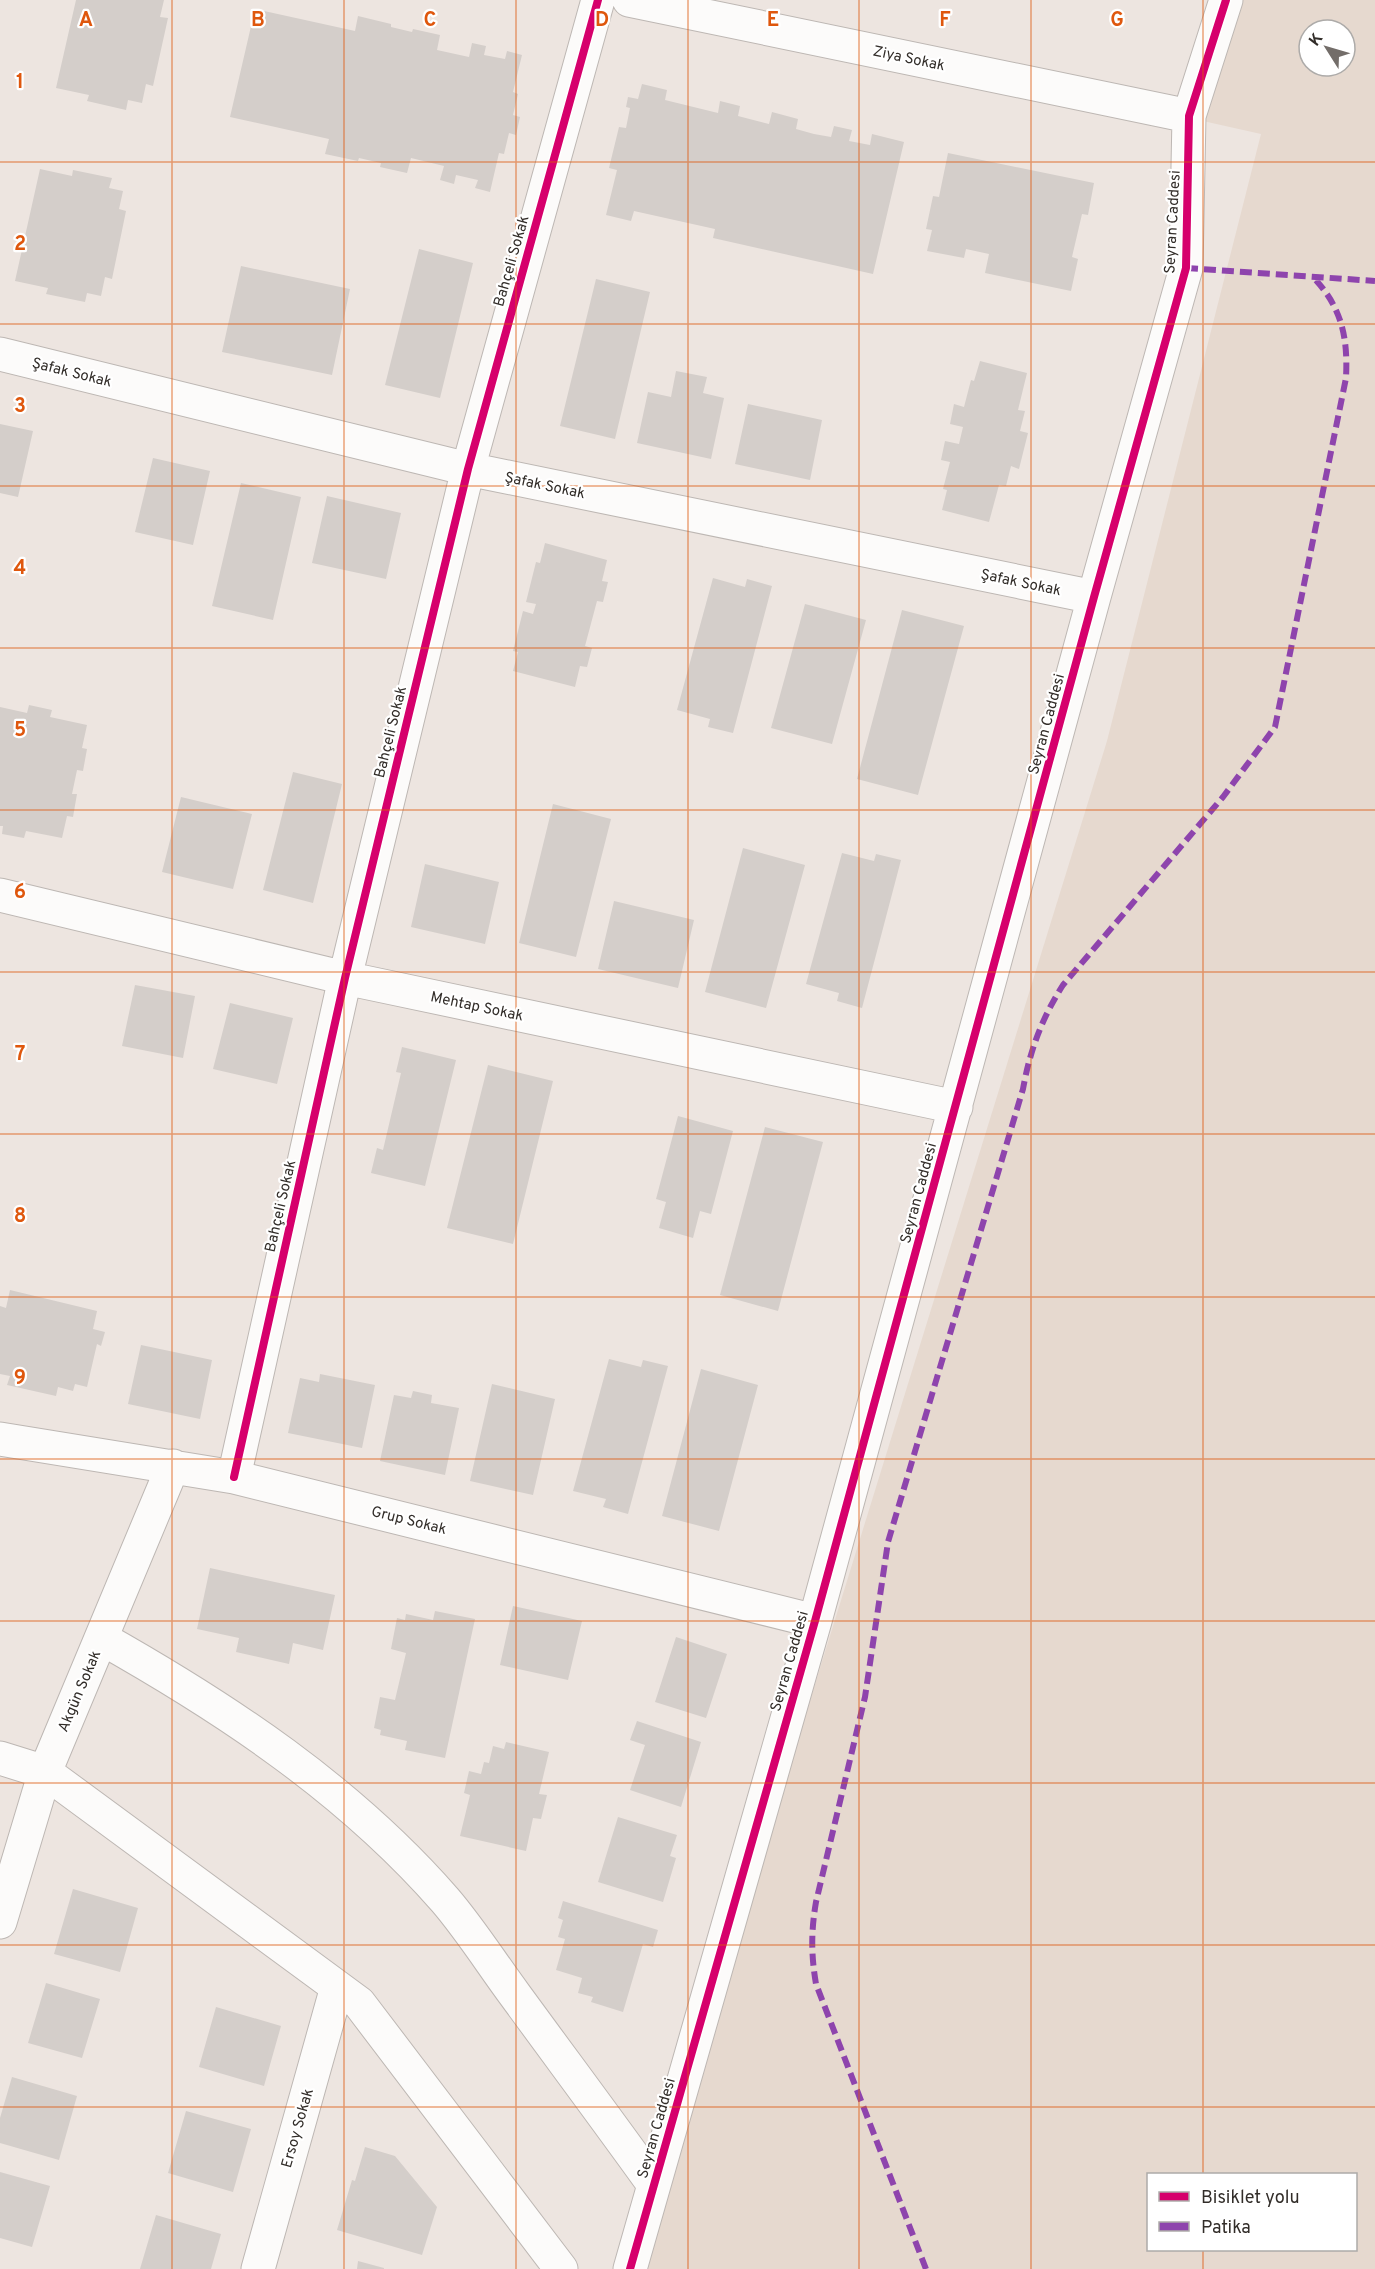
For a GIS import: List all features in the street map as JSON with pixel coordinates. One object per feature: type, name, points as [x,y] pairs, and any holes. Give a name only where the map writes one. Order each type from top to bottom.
[{"type":"street","name":"Bahçeli Sokak","points":[[234,1477],[345,978],[468,469],[598,0]]},
{"type":"street","name":"Ziya Sokak","points":[[629,0],[1189,116]]},
{"type":"street","name":"Seyran Caddesi","points":[[630,2269],[815,1621],[1186,268],[1189,116],[1226,0]]},
{"type":"street","name":"Şafak Sokak","points":[[0,354],[468,469],[1094,597]]},
{"type":"street","name":"Mehtap Sokak","points":[[0,895],[345,978],[956,1107]]},
{"type":"street","name":"Grup Sokak","points":[[0,1439],[234,1477],[815,1621]]},
{"type":"street","name":"Akgün Sokak","points":[[0,1922],[45,1772],[173,1466]]},
{"type":"street","points":[[101,1638],[174,1679],[244,1724],[341,1800],[399,1852],[446,1901],[654,2185]]},
{"type":"street","points":[[0,1758],[45,1772],[359,2003],[561,2269]]},
{"type":"street","name":"Ersoy Sokak","points":[[258,2269],[337,1987]]},
{"type":"shaded area","points":[[1238,0],[1375,0],[1375,2269],[634,2269],[1107,741],[1261,134],[1203,121]]},
{"type":"building","points":[[76,0],[164,0],[160,17],[168,18],[153,86],[146,84],[142,103],[128,100],[126,110],[87,101],[89,95],[56,88]]},
{"type":"building","points":[[255,9],[355,31],[358,16],[412,32],[413,29],[440,35],[437,50],[469,57],[472,43],[486,46],[484,55],[505,59],[507,51],[522,55],[513,92],[518,94],[513,115],[520,117],[516,135],[509,133],[504,154],[499,153],[490,192],[475,188],[478,180],[456,175],[454,184],[440,180],[444,166],[411,158],[407,173],[380,167],[381,163],[325,154],[329,139],[230,117]]},
{"type":"building","points":[[642,84],[667,90],[665,100],[718,113],[720,101],[740,106],[738,116],[769,124],[772,112],[798,119],[796,129],[814,134],[831,137],[834,126],[852,130],[849,141],[870,145],[872,134],[904,142],[873,274],[713,238],[715,229],[634,211],[631,221],[606,215],[617,170],[609,168],[619,127],[626,128],[630,108],[626,107],[628,97],[638,99]]},
{"type":"building","points":[[948,153],[1094,183],[1088,215],[1082,214],[1072,257],[1078,259],[1071,291],[985,273],[989,254],[966,249],[964,258],[927,251],[932,230],[926,229],[933,196],[939,197]]},
{"type":"building","points":[[40,169],[72,176],[73,170],[112,178],[109,188],[123,191],[119,209],[126,211],[112,279],[105,277],[101,296],[87,293],[85,302],[46,294],[48,288],[15,281]]},
{"type":"building","points":[[419,249],[473,263],[440,398],[385,385]]},
{"type":"building","points":[[241,266],[350,289],[332,375],[222,352]]},
{"type":"building","points":[[596,279],[650,292],[615,439],[560,426]]},
{"type":"building","points":[[980,361],[1027,373],[1018,410],[1025,411],[1020,431],[1028,433],[1019,469],[1011,466],[1006,486],[999,485],[989,522],[942,510],[947,490],[943,489],[950,462],[941,460],[945,441],[959,444],[963,427],[950,424],[954,404],[964,407],[971,380],[974,381]]},
{"type":"building","points":[[676,371],[707,377],[703,393],[724,398],[711,459],[637,443],[648,392],[671,397]]},
{"type":"building","points":[[748,404],[822,420],[810,480],[735,464]]},
{"type":"building","points":[[0,424],[33,431],[18,497],[0,493]]},
{"type":"building","points":[[153,458],[210,471],[193,545],[135,532]]},
{"type":"building","points":[[241,483],[301,497],[273,620],[212,606]]},
{"type":"building","points":[[327,496],[401,513],[386,579],[312,563]]},
{"type":"building","points":[[545,543],[607,560],[602,581],[608,582],[603,602],[597,601],[585,646],[592,648],[587,667],[580,666],[575,687],[513,671],[518,652],[513,651],[523,611],[533,614],[536,604],[526,602],[536,562],[540,563]]},
{"type":"building","points":[[713,578],[745,587],[747,579],[772,586],[733,733],[708,727],[710,719],[677,710]]},
{"type":"building","points":[[805,604],[866,620],[832,744],[771,728]]},
{"type":"building","points":[[902,610],[964,626],[918,795],[857,779]]},
{"type":"building","points":[[29,705],[52,710],[50,717],[87,725],[82,748],[87,749],[83,771],[77,770],[72,794],[77,794],[73,817],[67,816],[62,838],[26,831],[24,838],[2,834],[3,826],[0,826],[0,707],[27,713]]},
{"type":"building","points":[[293,772],[342,784],[313,903],[263,890]]},
{"type":"building","points":[[181,797],[252,814],[233,889],[162,872]]},
{"type":"building","points":[[553,804],[611,819],[576,957],[519,943]]},
{"type":"building","points":[[743,848],[805,865],[766,1008],[705,992]]},
{"type":"building","points":[[842,853],[874,861],[876,854],[901,860],[862,1008],[837,1001],[839,993],[806,984]]},
{"type":"building","points":[[425,864],[499,882],[485,944],[411,927]]},
{"type":"building","points":[[614,901],[694,920],[678,988],[598,969]]},
{"type":"building","points":[[135,985],[195,996],[183,1058],[122,1046]]},
{"type":"building","points":[[230,1003],[293,1018],[277,1084],[213,1069]]},
{"type":"building","points":[[402,1047],[456,1060],[425,1186],[371,1173],[377,1148],[383,1150],[401,1073],[396,1072]]},
{"type":"building","points":[[488,1065],[553,1081],[513,1244],[447,1228]]},
{"type":"building","points":[[678,1116],[733,1131],[711,1214],[700,1211],[693,1238],[659,1228],[666,1202],[656,1199]]},
{"type":"building","points":[[765,1127],[823,1142],[778,1311],[720,1295]]},
{"type":"building","points":[[10,1290],[97,1311],[93,1329],[105,1332],[101,1346],[97,1344],[87,1387],[75,1384],[73,1391],[58,1387],[56,1396],[7,1385],[10,1376],[0,1374],[0,1306],[6,1308]]},
{"type":"building","points":[[141,1345],[212,1360],[200,1419],[128,1404]]},
{"type":"building","points":[[609,1359],[641,1367],[643,1360],[668,1366],[628,1514],[603,1507],[606,1499],[573,1491]]},
{"type":"building","points":[[701,1369],[758,1385],[719,1531],[662,1516]]},
{"type":"building","points":[[320,1374],[375,1385],[362,1448],[288,1433],[300,1378],[319,1382]]},
{"type":"building","points":[[492,1384],[555,1399],[533,1495],[470,1481]]},
{"type":"building","points":[[413,1391],[432,1395],[431,1403],[459,1408],[445,1475],[380,1461],[394,1395],[411,1398]]},
{"type":"building","points":[[210,1568],[335,1595],[323,1650],[293,1643],[289,1664],[236,1652],[239,1638],[197,1629]]},
{"type":"building","points":[[513,1606],[582,1621],[568,1680],[500,1665]]},
{"type":"building","points":[[435,1611],[475,1619],[445,1758],[405,1750],[407,1741],[380,1735],[381,1730],[374,1728],[380,1697],[395,1700],[406,1653],[391,1649],[397,1618],[405,1620],[406,1614],[433,1620]]},
{"type":"building","points":[[676,1637],[727,1654],[706,1718],[655,1702]]},
{"type":"building","points":[[637,1721],[701,1742],[681,1807],[630,1790],[645,1745],[630,1740]]},
{"type":"building","points":[[506,1742],[549,1752],[539,1794],[547,1795],[541,1819],[533,1818],[526,1851],[460,1836],[470,1795],[464,1793],[469,1771],[481,1774],[484,1762],[489,1763],[493,1746],[504,1749]]},
{"type":"building","points":[[618,1817],[677,1835],[670,1856],[676,1858],[663,1902],[598,1882]]},
{"type":"building","points":[[73,1889],[138,1908],[120,1972],[54,1954]]},
{"type":"building","points":[[563,1901],[658,1930],[653,1947],[643,1944],[623,2012],[591,2002],[593,1997],[578,1993],[582,1978],[556,1970],[565,1939],[558,1937],[563,1920],[558,1918]]},
{"type":"building","points":[[46,1983],[100,1999],[82,2058],[28,2043]]},
{"type":"building","points":[[216,2007],[281,2026],[264,2086],[199,2067]]},
{"type":"building","points":[[12,2077],[77,2096],[59,2160],[0,2143],[0,2118]]},
{"type":"building","points":[[186,2111],[251,2129],[233,2192],[168,2173]]},
{"type":"building","points":[[365,2147],[395,2156],[437,2207],[422,2255],[337,2230]]},
{"type":"building","points":[[0,2172],[50,2186],[32,2247],[0,2238]]},
{"type":"building","points":[[156,2215],[221,2234],[211,2269],[140,2269]]},
{"type":"building","points":[[358,2261],[384,2268],[384,2269],[357,2269]]},
{"type":"marked path","points":[[1186,268],[1375,281]]},
{"type":"marked path","points":[[926,2269],[816,1984],[812,1943],[816,1902],[865,1697],[888,1542],[1038,1035],[1063,985],[1223,797],[1275,727],[1346,378],[1346,350],[1341,324],[1331,301],[1314,278]]},
{"type":"cycle path","points":[[234,1477],[345,978],[468,469],[598,0]]},
{"type":"cycle path","points":[[630,2269],[815,1621],[1186,268],[1189,116],[1226,0]]}]
